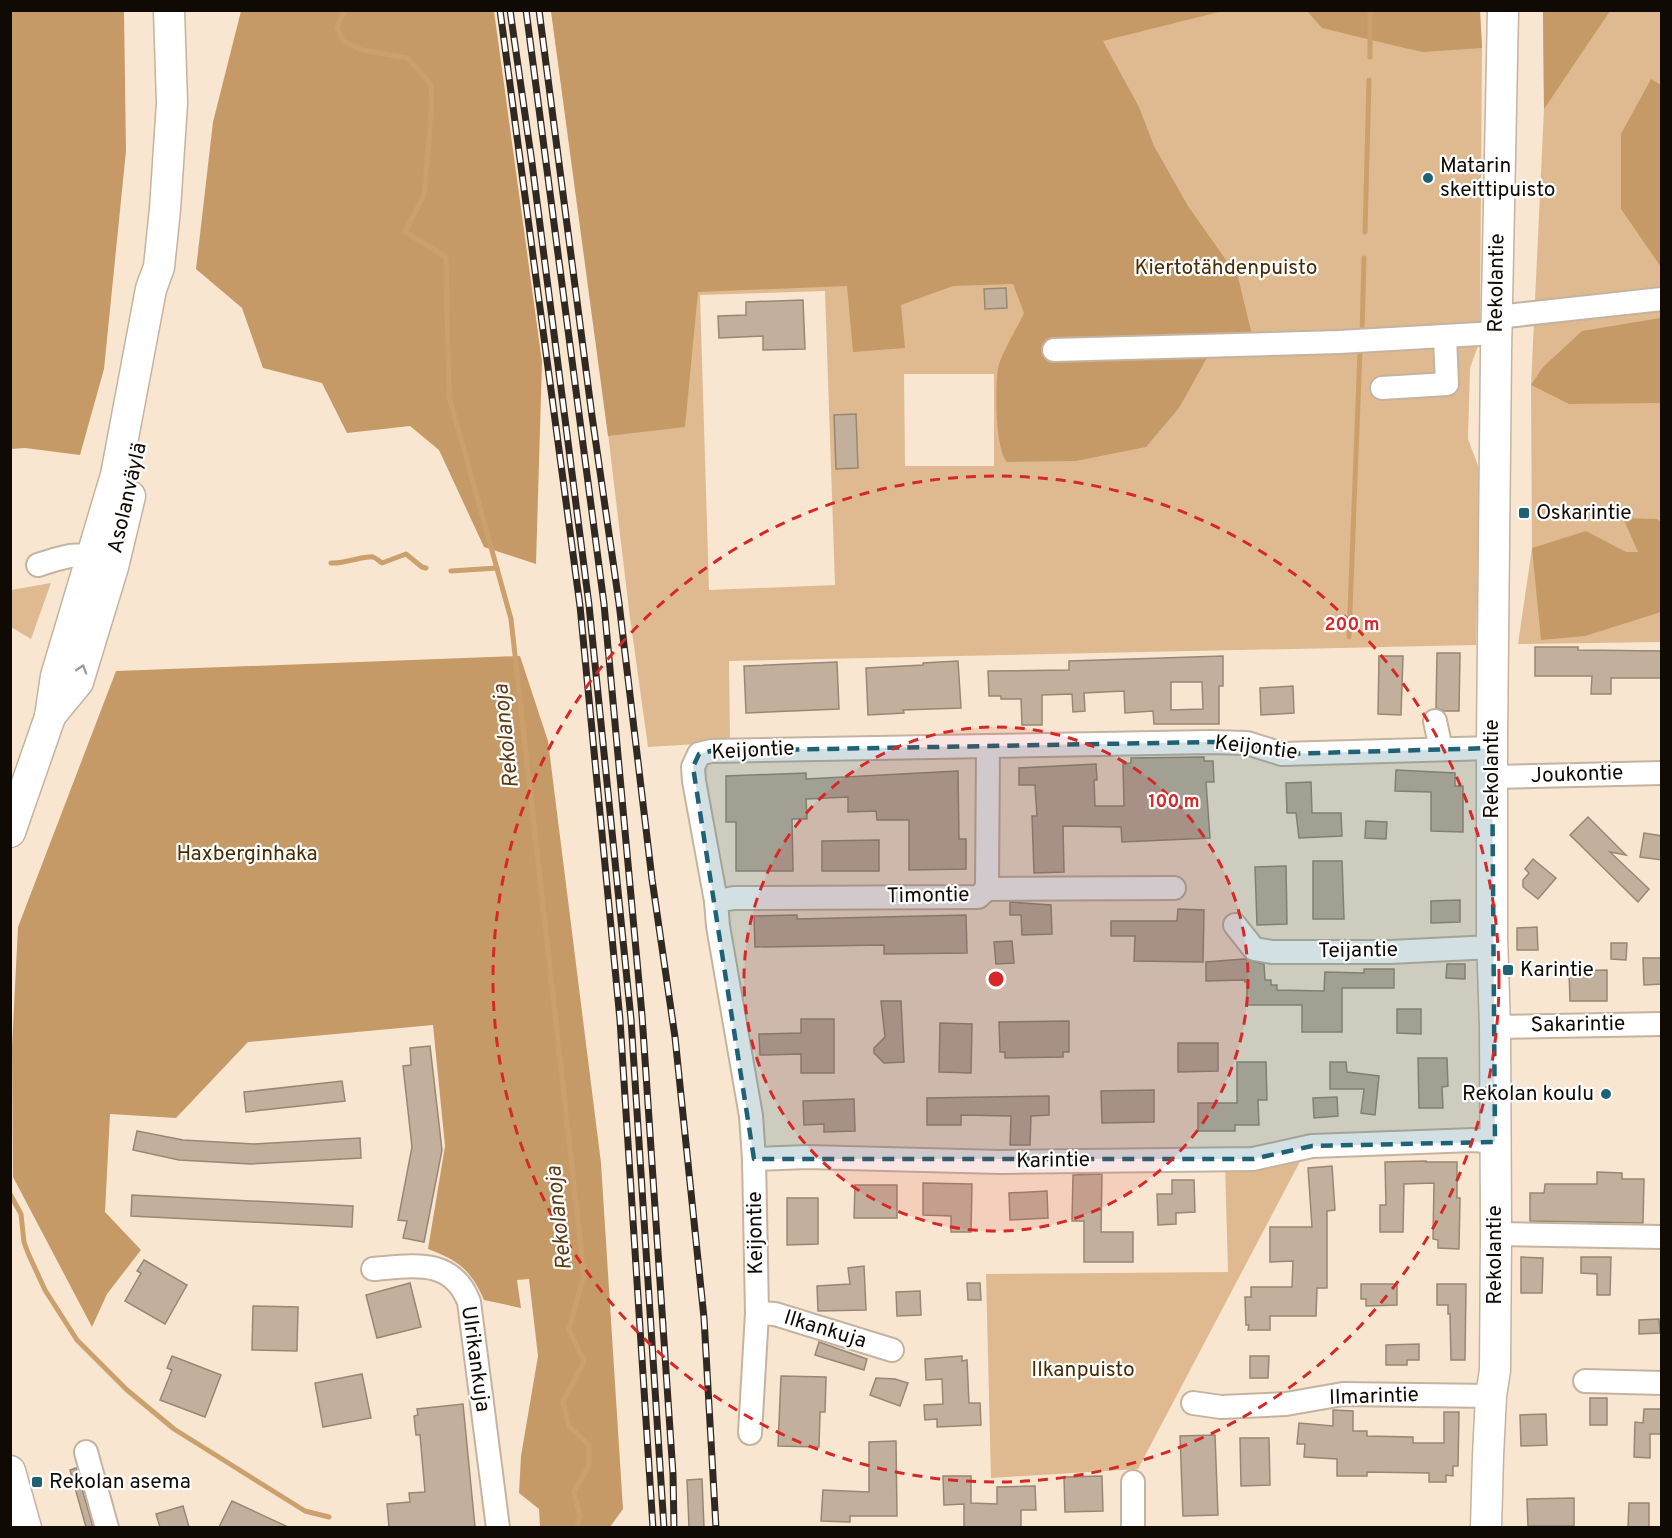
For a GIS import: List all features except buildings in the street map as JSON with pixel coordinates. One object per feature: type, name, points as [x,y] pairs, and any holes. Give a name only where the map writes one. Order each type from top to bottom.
[{"type":"main road","name":"Asolanväylä","points":[[10,832],[50,717],[56,676],[97,566],[151,289],[159,267],[172,103],[169,10]]},
{"type":"main road","name":"Rekolantie","points":[[1486,1527],[1491,1396],[1495,1370],[1492,748],[1503,10]]},
{"type":"main road","points":[[11,1464],[26,1527]]},
{"type":"street","points":[[1054,350],[1444,337],[1497,325],[1662,299]]},
{"type":"street","points":[[1382,388],[1447,384],[1444,337]]},
{"type":"street","points":[[1435,721],[1441,748]]},
{"type":"street","name":"Keijontie","points":[[750,1433],[757,1313],[751,1116],[694,781],[693,767],[699,753],[1234,742],[1248,743],[1282,754],[1492,748]]},
{"type":"street","points":[[987,889],[988,746]]},
{"type":"street","name":"Joukontie","points":[[1492,777],[1662,773]]},
{"type":"street","name":"Timontie","points":[[716,901],[734,898],[978,897],[987,889],[1174,888]]},
{"type":"street","name":"Teijantie","points":[[1235,925],[1254,949],[1272,952],[1390,952],[1492,947]]},
{"type":"street","name":"Sakarintie","points":[[1495,1027],[1662,1024]]},
{"type":"street","name":"Karintie","points":[[754,1159],[807,1157],[1001,1162],[1253,1159],[1312,1146],[1474,1140],[1495,1142]]},
{"type":"street","points":[[1496,1233],[1662,1238]]},
{"type":"street","name":"Ulrikankuja","points":[[373,1269],[416,1266],[431,1268],[445,1272],[456,1279],[465,1293],[469,1302],[498,1527]]},
{"type":"street","name":"Ilkankuja","points":[[757,1313],[775,1314],[892,1350]]},
{"type":"street","points":[[1585,1382],[1662,1383]]},
{"type":"street","name":"Ilmarintie","points":[[1193,1403],[1221,1414],[1343,1394],[1491,1396]]},
{"type":"street","points":[[86,1452],[107,1527]]},
{"type":"street","points":[[1133,1482],[1133,1527]]},
{"type":"highlighted area","points":[[1247,743],[1282,754],[1492,748],[1495,1142],[1312,1146],[1253,1159],[754,1159],[693,767],[699,754],[711,751]]},
{"type":"green space","points":[[11,10],[124,11],[126,151],[104,369],[80,455],[25,448],[11,449]]},
{"type":"green space","points":[[241,11],[494,11],[542,362],[536,564],[484,547],[439,450],[410,426],[347,433],[322,383],[263,368],[242,308],[196,269],[213,122]]},
{"type":"green space","name":"Kiertotähdenpuisto","points":[[551,11],[1480,11],[1482,48],[1480,318],[1479,343],[1470,368],[1468,439],[1480,471],[1476,645],[729,661],[730,742],[648,747],[600,366]],"holes":[[[825,291],[835,585],[709,590],[700,295]],[[904,374],[994,374],[994,466],[905,466]]]},
{"type":"green space","points":[[551,11],[1223,11],[1103,41],[1139,107],[1154,146],[1188,206],[1238,277],[1252,335],[1208,356],[1179,408],[1146,447],[1076,461],[1007,462],[1000,445],[998,432],[996,389],[999,363],[1024,313],[1013,284],[953,286],[901,305],[905,348],[853,352],[847,286],[698,292],[685,427],[608,436]]},
{"type":"green space","points":[[1307,11],[1480,11],[1482,48],[1423,52],[1322,28]]},
{"type":"green space","points":[[1543,11],[1661,11],[1661,642],[1518,644],[1532,548],[1531,385],[1544,109]]},
{"type":"green space","points":[[1543,11],[1610,11],[1544,109]]},
{"type":"green space","points":[[1651,79],[1661,85],[1661,267],[1621,209],[1621,134]]},
{"type":"green space","points":[[1660,318],[1661,403],[1569,404],[1531,385],[1543,367],[1582,331]]},
{"type":"green space","points":[[1623,518],[1657,519],[1661,522],[1661,612],[1585,636],[1541,640],[1532,548],[1586,531],[1626,552],[1638,552]]},
{"type":"green space","points":[[51,583],[31,639],[11,627],[11,590]]},
{"type":"green space","name":"Haxberginhaka","points":[[520,656],[548,741],[601,1163],[623,1509],[610,1527],[540,1527],[539,1509],[519,1493],[521,1456],[538,1356],[529,1279],[517,1280],[521,1308],[484,1300],[474,1281],[462,1267],[448,1257],[428,1249],[445,1146],[433,1025],[248,1042],[176,1118],[110,1114],[105,1212],[141,1250],[107,1294],[92,1327],[13,1177],[12,1047],[18,927],[116,671]]},
{"type":"green space","name":"Ilkanpuisto","points":[[1305,1152],[1138,1469],[991,1478],[986,1274],[1228,1272],[1225,1164]]},
{"type":"waterway","name":"Rekolanoja","points":[[345,10],[337,27],[343,41],[362,50],[407,58],[431,84],[432,105],[424,195],[405,232],[446,257],[449,396],[511,619],[584,1275],[569,1329],[584,1362],[563,1402],[569,1426],[589,1445],[589,1465],[574,1492],[580,1516],[577,1528]]},
{"type":"waterway","points":[[1370,10],[1370,57]]},
{"type":"waterway","points":[[1365,232],[1369,80]]},
{"type":"waterway","points":[[1362,334],[1364,258]]},
{"type":"waterway","points":[[1349,637],[1360,351]]},
{"type":"waterway","points":[[331,563],[370,557],[382,563],[406,554],[426,568]]},
{"type":"waterway","points":[[451,571],[497,568]]},
{"type":"waterway","points":[[10,1194],[21,1214],[24,1242],[28,1253],[45,1290],[77,1340],[127,1390],[174,1429],[305,1511],[329,1517]]},
{"type":"railway","points":[[500,10],[580,606],[620,1020],[653,1528]]},
{"type":"railway","points":[[510,10],[589,605],[631,1019],[664,1528]]},
{"type":"railway","points":[[526,10],[604,604],[642,1015],[673,1474],[674,1528]]},
{"type":"railway","points":[[539,10],[619,603],[652,879],[675,1037],[704,1318],[716,1528]]},
{"type":"place","name":"Matarin skeittipuisto","points":[[1428,178]]},
{"type":"place","name":"Oskarintie","points":[[1524,513]]},
{"type":"place","name":"Karintie","points":[[1508,970]]},
{"type":"place","name":"Rekolan koulu","points":[[1606,1094]]},
{"type":"place","name":"Rekolan asema","points":[[37,1482]]}]
